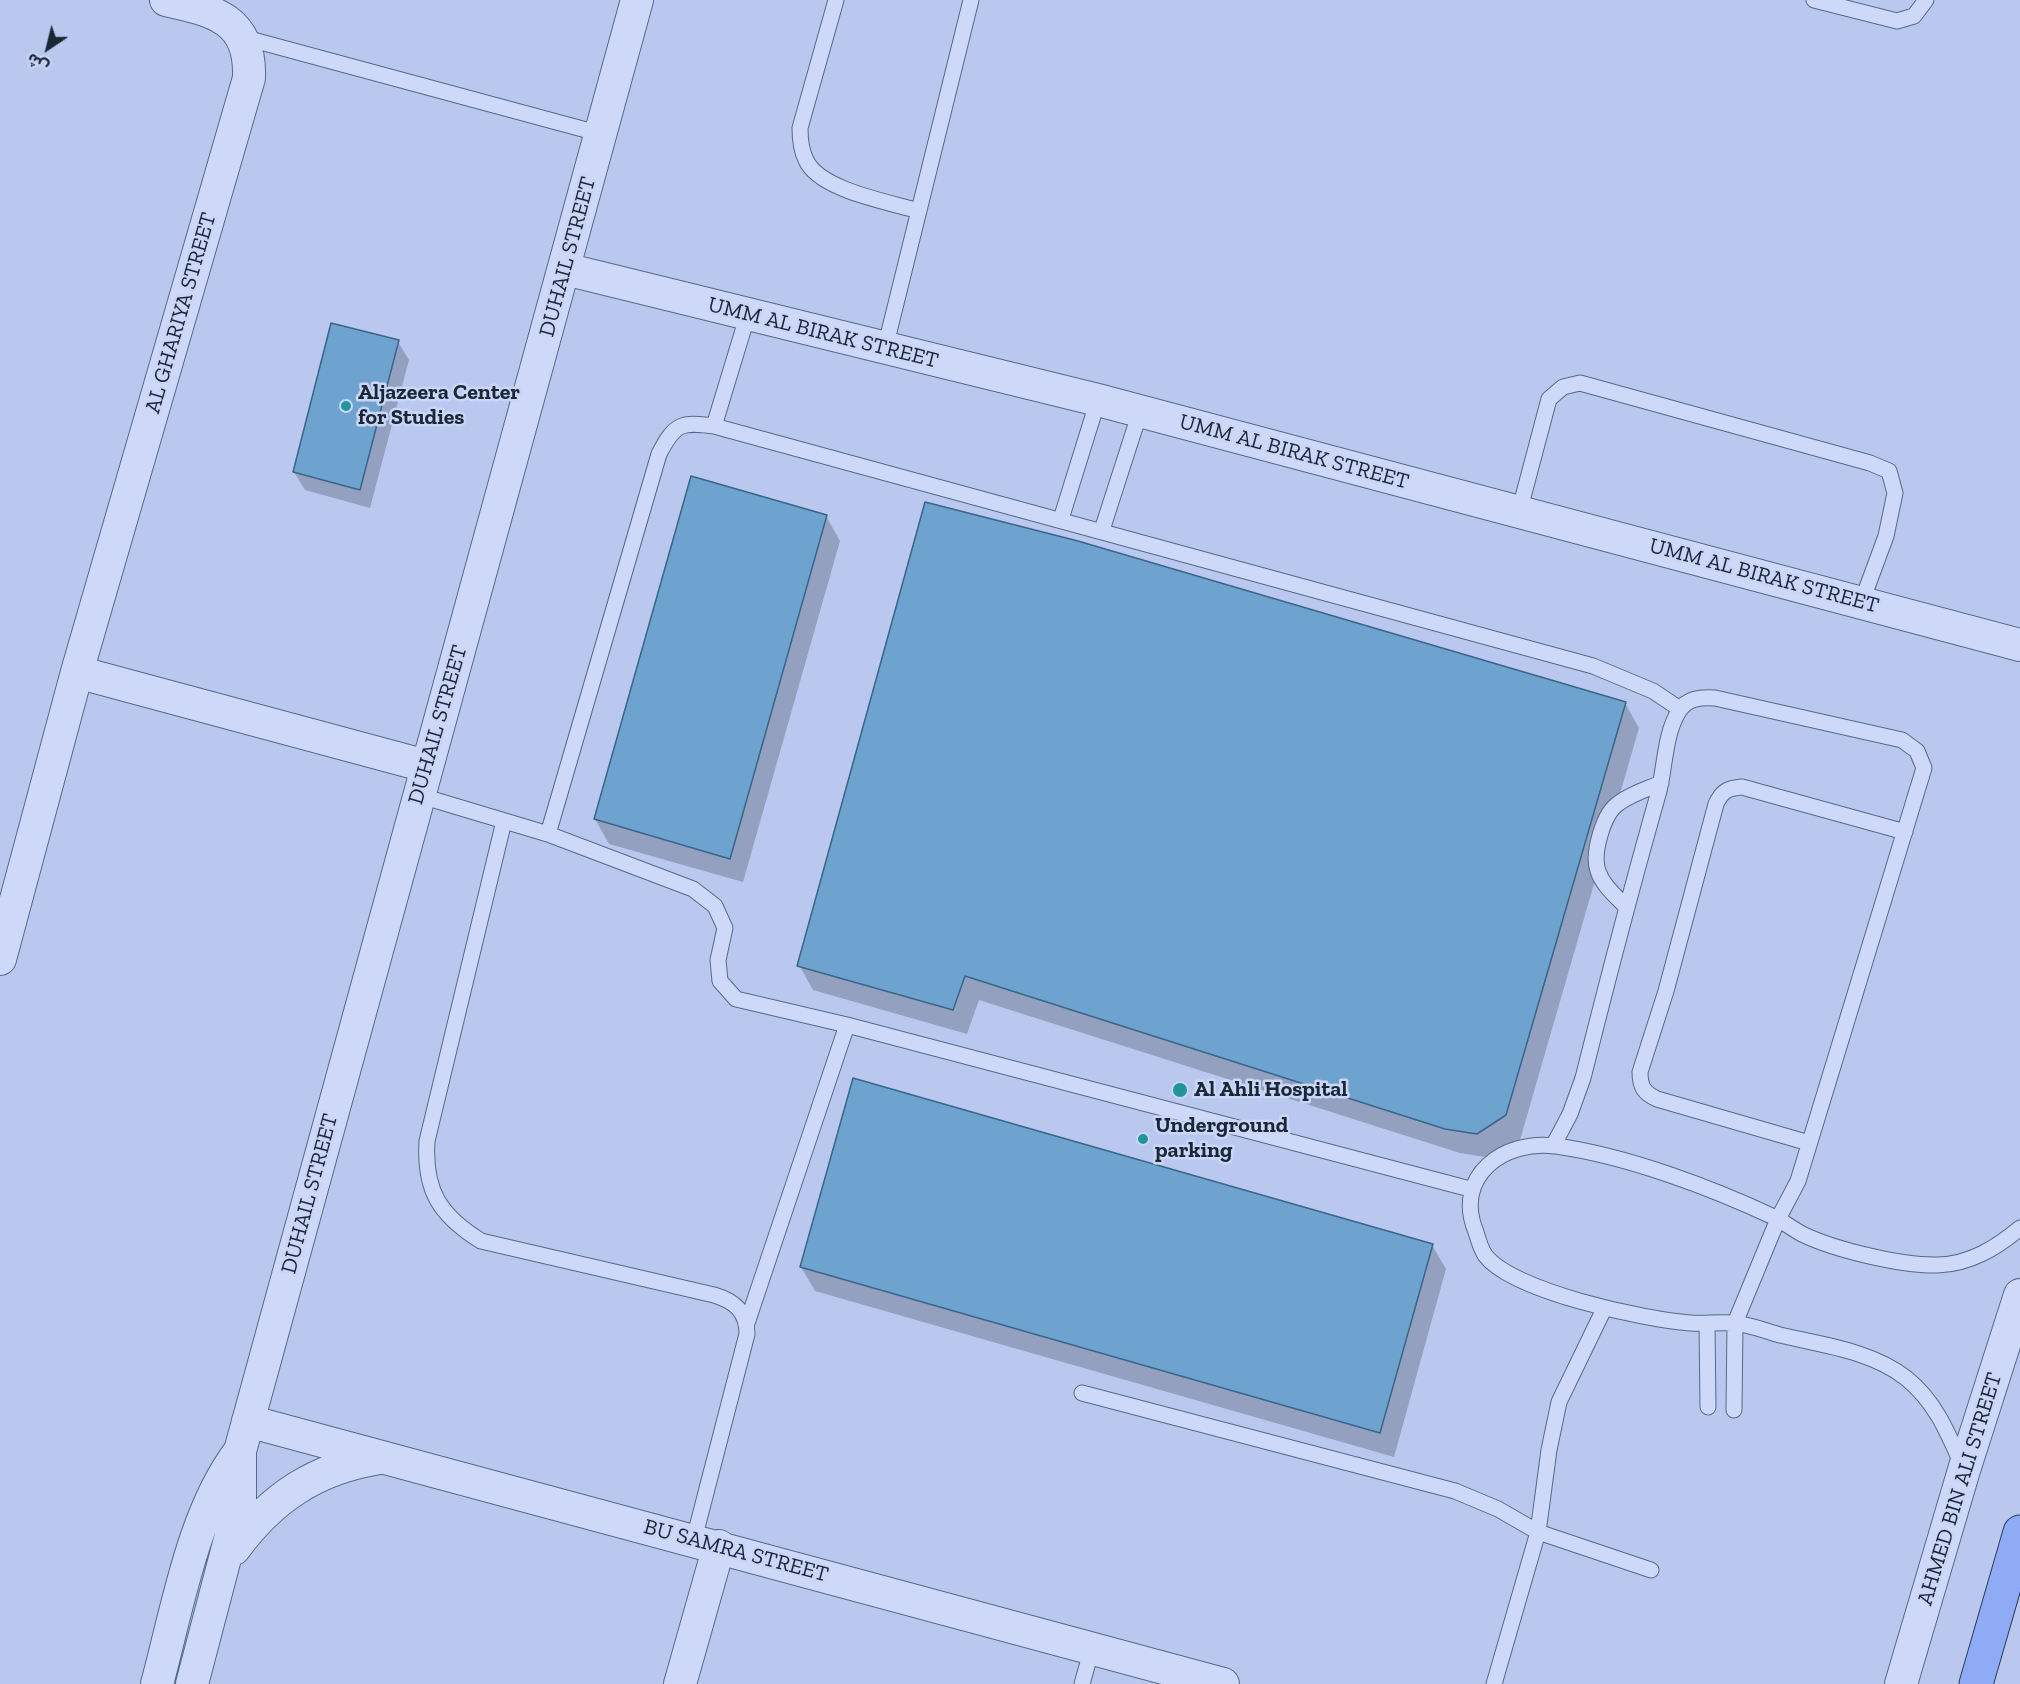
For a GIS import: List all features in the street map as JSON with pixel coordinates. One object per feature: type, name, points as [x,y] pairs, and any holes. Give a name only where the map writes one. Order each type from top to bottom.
[{"type":"main road","points":[[1976,1684],[2020,1532]]},
{"type":"street","points":[[166,0],[224,17],[242,36]]},
{"type":"street","name":"DUHAIL STREET","points":[[192,1684],[240,1502],[240,1451],[248,1420],[637,0]]},
{"type":"street","name":"AL GHARIYA STREET","points":[[0,959],[77,672],[249,78],[249,57],[242,36]]},
{"type":"street","name":"UMM AL BIRAK STREET","points":[[565,269],[1098,400],[1519,513],[1862,601],[2020,645]]},
{"type":"street","points":[[77,672],[422,780]]},
{"type":"street","name":"AHMED BIN ALI STREET","points":[[1901,1684],[1964,1470],[2020,1295]]},
{"type":"street","name":"BU SAMRA STREET","points":[[248,1420],[1223,1684]]},
{"type":"street","name":"DUHAIL STREET","points":[[157,1684],[202,1522],[223,1472],[240,1451]]},
{"type":"street","points":[[225,1562],[252,1525],[289,1491],[334,1468],[384,1457]]},
{"type":"street","points":[[680,1684],[707,1543]]},
{"type":"lane","points":[[836,0],[800,128],[801,146],[806,162],[818,176],[834,184],[919,211]]},
{"type":"lane","points":[[885,348],[971,0]]},
{"type":"lane","points":[[1814,0],[1897,21],[1914,16],[1926,0]]},
{"type":"lane","points":[[242,36],[601,134]]},
{"type":"lane","points":[[714,426],[748,314]]},
{"type":"lane","points":[[1519,513],[1549,399],[1563,387],[1580,383],[1870,463],[1889,471],[1895,493],[1886,536],[1862,601]]},
{"type":"lane","points":[[1061,519],[1098,400]]},
{"type":"lane","points":[[1102,530],[1140,411]]},
{"type":"lane","points":[[548,834],[659,454],[669,434],[688,422],[714,426],[1102,530],[1593,666],[1653,691],[1680,709]]},
{"type":"lane","points":[[1553,1146],[1570,1114],[1583,1078],[1626,907],[1661,783],[1674,720],[1680,709],[1690,701],[1702,697],[1715,698],[1902,740],[1917,751],[1924,768],[1809,1143],[1790,1201],[1778,1219],[1736,1323],[1734,1410]]},
{"type":"lane","points":[[422,780],[504,821],[548,834],[693,889],[715,906],[725,928],[718,960],[720,981],[736,999],[847,1025],[1470,1188]]},
{"type":"lane","points":[[1626,907],[1609,889],[1598,872],[1595,862],[1603,823],[1619,803],[1661,783]]},
{"type":"lane","points":[[1809,1143],[1657,1099],[1646,1094],[1640,1084],[1640,1072],[1669,979],[1716,804],[1721,794],[1731,788],[1742,787],[1905,832]]},
{"type":"lane","points":[[504,821],[427,1141],[426,1165],[432,1190],[443,1211],[460,1228],[481,1241],[714,1295],[736,1305],[747,1323]]},
{"type":"lane","points":[[707,1543],[747,1334],[747,1323],[847,1025]]},
{"type":"lane","points":[[1964,1470],[1937,1412],[1906,1378],[1865,1356],[1736,1323],[1658,1321],[1604,1309],[1515,1277],[1485,1256],[1471,1222],[1470,1188],[1488,1164],[1515,1150],[1553,1146],[1623,1162],[1674,1178],[1778,1219],[1800,1233],[1844,1249],[1917,1264],[1939,1265],[1982,1254],[2020,1228]]},
{"type":"lane","points":[[1494,1684],[1538,1532],[1549,1450],[1559,1402],[1604,1309]]},
{"type":"lane","points":[[1707,1324],[1708,1407]]},
{"type":"lane","points":[[1082,1393],[1455,1491],[1498,1509],[1538,1532],[1651,1570]]},
{"type":"lane","points":[[1082,1684],[1092,1648]]},
{"type":"building","name":"Aljazeera Center for Studies","points":[[331,323],[399,340],[360,490],[293,472]]},
{"type":"building","points":[[691,476],[827,515],[730,859],[594,819]]},
{"type":"building","points":[[925,502],[1078,541],[1626,702],[1506,1115],[1477,1134],[1445,1129],[965,976],[953,1010],[797,966]]},
{"type":"building","points":[[853,1078],[1433,1244],[1380,1433],[800,1267]]},
{"type":"place","name":"Aljazeera Center for Studies","points":[[346,406]]},
{"type":"place","name":"Al Ahli Hospital","points":[[1180,1090]]},
{"type":"place","name":"Underground parking","points":[[1143,1139]]}]
